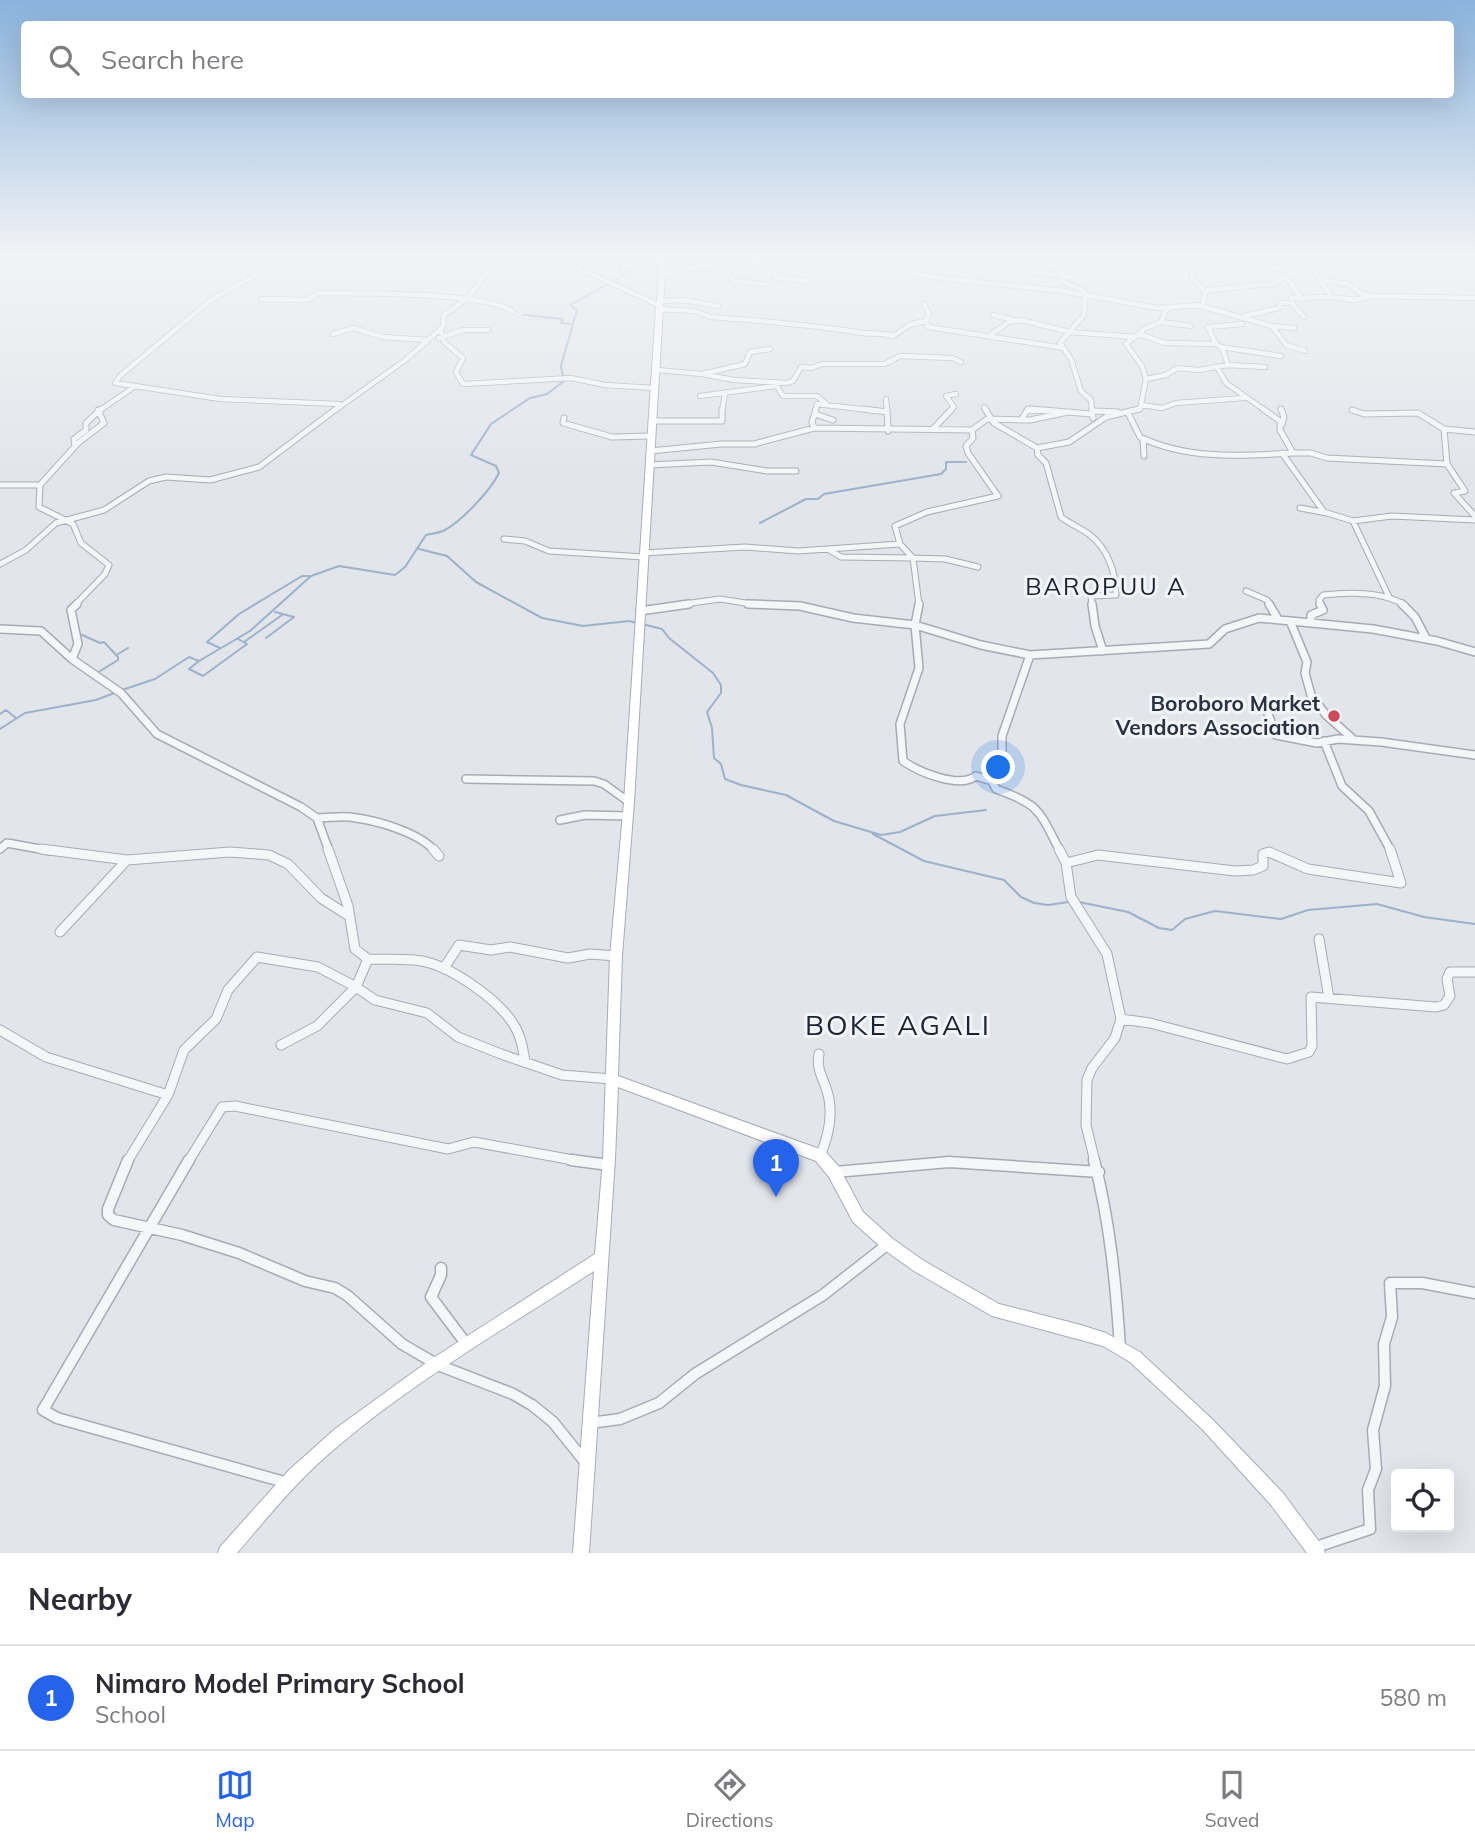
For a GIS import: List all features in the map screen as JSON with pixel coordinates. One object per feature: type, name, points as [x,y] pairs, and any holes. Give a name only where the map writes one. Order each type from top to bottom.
[{"type":"street","points":[[178,328],[115,382],[220,400],[340,404]]},
{"type":"street","points":[[332,334],[352,328]]},
{"type":"street","points":[[356,328],[383,337],[426,341],[463,330],[488,330]]},
{"type":"street","points":[[581,1553],[597,1350],[600,1259],[609,1165],[616,956],[629,802],[658,328]]},
{"type":"street","points":[[843,328],[893,336],[906,328]]},
{"type":"street","points":[[939,328],[1064,348]]},
{"type":"street","points":[[990,335],[997,328]]},
{"type":"street","points":[[1057,328],[1070,332],[1137,336],[1165,343],[1219,346],[1235,351],[1281,356]]},
{"type":"street","points":[[1073,328],[1060,340],[1071,359],[1077,384],[1081,391],[1090,395],[1093,413],[1098,420]]},
{"type":"street","points":[[984,407],[1003,429],[1037,448],[1069,442],[1098,420],[1140,409],[1140,397],[1146,379],[1142,366],[1126,344],[1150,328]]},
{"type":"street","points":[[1210,328],[1228,365]]},
{"type":"street","points":[[1274,328],[1286,345],[1305,351]]},
{"type":"street","points":[[0,564],[20,554],[61,520],[104,510],[152,480],[166,478],[202,481],[251,471],[311,430],[340,404],[404,361],[440,329],[444,342],[463,358],[456,372],[464,384],[571,378],[605,385],[654,388]]},
{"type":"street","points":[[702,374],[743,365],[750,352],[770,349]]},
{"type":"street","points":[[700,396],[793,381],[801,367],[813,368],[822,364],[885,364],[900,355],[952,358],[961,362]]},
{"type":"street","points":[[1146,379],[1166,375],[1177,368],[1228,365],[1265,368]]},
{"type":"street","points":[[1217,367],[1226,383],[1282,424]]},
{"type":"street","points":[[657,370],[778,384]]},
{"type":"street","points":[[778,384],[783,396],[817,396],[826,404]]},
{"type":"street","points":[[75,446],[74,439],[86,429],[86,423],[99,410],[134,387]]},
{"type":"street","points":[[651,421],[722,421],[725,394]]},
{"type":"street","points":[[933,429],[954,407],[946,396],[956,394]]},
{"type":"street","points":[[1141,405],[1162,408],[1176,403],[1244,398]]},
{"type":"street","points":[[886,399],[888,431]]},
{"type":"street","points":[[814,428],[812,422],[816,405],[887,412]]},
{"type":"street","points":[[1021,420],[1028,409],[1125,413]]},
{"type":"street","points":[[1281,409],[1284,417],[1280,430],[1293,453]]},
{"type":"street","points":[[72,659],[78,645],[71,610],[105,574],[109,565],[81,543],[72,524],[39,507],[40,485],[75,446],[105,421],[99,410]]},
{"type":"street","points":[[1352,410],[1363,414],[1418,413],[1444,429],[1475,432]]},
{"type":"street","points":[[650,451],[721,444],[754,444],[814,428],[888,431],[972,429],[983,420],[991,418],[1021,420],[1068,412]]},
{"type":"street","points":[[1125,413],[1143,439],[1144,456]]},
{"type":"street","points":[[815,414],[833,419]]},
{"type":"street","points":[[564,418],[563,423],[612,437],[651,436]]},
{"type":"street","points":[[972,429],[973,438],[965,450],[998,496],[966,501],[946,509],[903,519],[895,526],[900,544],[913,558],[917,574],[919,612],[915,625],[919,668],[900,724],[903,761],[914,768],[961,780],[967,781],[976,776],[992,781]]},
{"type":"street","points":[[1444,429],[1447,464],[1465,491],[1454,493],[1475,518]]},
{"type":"street","points":[[1143,439],[1169,447],[1213,454],[1311,453],[1324,458],[1447,464]]},
{"type":"street","points":[[1037,448],[1038,455],[1046,463],[1061,517],[1089,534],[1103,551],[1113,571],[1116,595],[1091,596],[1095,625],[1103,652]]},
{"type":"street","points":[[1282,453],[1327,513]]},
{"type":"street","points":[[649,465],[711,462],[767,471],[796,471]]},
{"type":"street","points":[[0,485],[40,485]]},
{"type":"street","points":[[1300,508],[1346,517],[1353,521],[1389,597]]},
{"type":"street","points":[[1353,521],[1358,517],[1376,516],[1475,518]]},
{"type":"street","points":[[504,539],[525,541],[549,551],[644,555],[730,547],[799,551],[900,544]]},
{"type":"street","points":[[828,549],[841,557],[945,559],[978,567]]},
{"type":"street","points":[[1246,591],[1267,600],[1278,620]]},
{"type":"street","points":[[1311,622],[1311,615],[1323,610],[1319,600],[1323,595],[1343,593],[1389,597],[1416,614],[1426,638]]},
{"type":"street","points":[[640,611],[720,598],[761,607],[800,606],[853,618],[915,625],[981,646],[1030,655],[1209,645],[1226,629],[1252,619],[1311,622],[1426,638],[1475,652]]},
{"type":"street","points":[[1290,621],[1307,662],[1302,674],[1304,684],[1331,721],[1354,739]]},
{"type":"street","points":[[0,629],[41,631],[72,659],[121,693],[157,734],[301,807],[317,818],[350,817],[374,823],[426,841],[439,856]]},
{"type":"street","points":[[1030,655],[1001,740],[1002,751],[992,781],[996,789],[1019,797],[1038,809],[1066,863],[1071,897],[1107,954],[1121,1019],[1115,1038],[1096,1060],[1087,1080],[1086,1125],[1099,1172],[1117,1294],[1120,1348]]},
{"type":"street","points":[[1267,711],[1275,735],[1312,743],[1354,739],[1475,755]]},
{"type":"street","points":[[1066,863],[1097,855],[1202,869],[1253,872],[1263,866],[1263,853],[1269,852],[1308,869],[1401,883],[1390,851],[1372,815],[1364,804],[1344,788],[1333,769],[1324,741]]},
{"type":"street","points":[[466,779],[594,781],[604,783],[629,802]]},
{"type":"street","points":[[560,820],[584,815],[628,816]]},
{"type":"street","points":[[317,818],[349,916],[355,948],[362,957],[423,961],[444,968],[467,981],[512,1021],[519,1034],[525,1061]]},
{"type":"street","points":[[0,849],[7,843],[55,852],[127,860],[263,852],[292,865],[319,896],[349,916]]},
{"type":"street","points":[[60,932],[127,860]]},
{"type":"street","points":[[1318,939],[1329,998]]},
{"type":"street","points":[[444,968],[459,945],[463,944],[482,949],[523,949],[568,958],[590,954],[616,956]]},
{"type":"street","points":[[587,1464],[553,1422],[532,1405],[513,1394],[438,1365],[402,1343],[335,1288],[305,1281],[202,1241],[114,1220],[108,1215],[130,1155],[168,1095],[184,1050],[216,1019],[228,990],[257,957],[318,967],[375,1000],[427,1013],[458,1037],[562,1075],[611,1079],[820,1156],[834,1172],[858,1217],[888,1244],[949,1284],[997,1311],[1081,1332],[1120,1348],[1148,1368],[1208,1425],[1277,1499],[1315,1551],[1370,1529],[1368,1490],[1376,1469],[1373,1430],[1385,1387],[1384,1344],[1392,1317],[1390,1283],[1422,1283],[1475,1293]]},
{"type":"street","points":[[281,1045],[317,1026],[355,987],[369,959]]},
{"type":"street","points":[[1121,1019],[1150,1023],[1287,1059],[1309,1052],[1313,1045],[1313,1020],[1309,1002],[1311,997],[1436,1007],[1444,1004],[1450,996],[1447,979],[1450,972],[1475,971]]},
{"type":"street","points":[[0,1030],[46,1057],[168,1095]]},
{"type":"street","points":[[819,1054],[816,1064],[832,1109],[826,1144],[820,1156]]},
{"type":"street","points":[[288,1483],[57,1418],[43,1410],[217,1112],[228,1105],[448,1149],[474,1142],[535,1155],[609,1165]]},
{"type":"street","points":[[834,1172],[949,1162],[1099,1172]]},
{"type":"street","points":[[590,1423],[620,1419],[659,1403],[695,1374],[823,1295],[888,1244]]},
{"type":"street","points":[[226,1553],[288,1483],[338,1435],[438,1365],[600,1259]]},
{"type":"street","points":[[442,1268],[442,1275],[431,1297],[468,1346]]},
{"type":"waterway","points":[[199,661],[250,631],[311,576],[339,566],[395,575],[405,567],[426,535],[443,531],[458,521],[489,488],[499,473],[496,466],[471,455],[491,424],[530,398],[547,394],[564,381],[561,366],[572,328]]},
{"type":"waterway","points":[[760,523],[806,499],[818,499],[824,494],[941,474],[946,469],[946,462],[966,462]]},
{"type":"waterway","points":[[419,549],[447,556],[476,582],[542,618],[583,626],[629,621],[637,623]]},
{"type":"waterway","points":[[220,648],[207,642],[239,614],[302,576],[309,576]]},
{"type":"waterway","points":[[266,638],[294,617],[275,612]]},
{"type":"waterway","points":[[244,642],[282,615]]},
{"type":"waterway","points":[[642,624],[662,629],[669,638],[713,673],[721,685],[721,693],[707,712],[712,728],[714,758],[721,764],[725,779],[786,795],[834,821],[881,835],[900,832],[935,816],[986,810]]},
{"type":"waterway","points":[[80,634],[100,643],[104,642],[118,657],[118,660],[97,673]]},
{"type":"waterway","points":[[199,661],[189,669],[203,676],[247,644],[238,639]]},
{"type":"waterway","points":[[118,654],[128,648]]},
{"type":"waterway","points":[[122,690],[155,679],[189,657],[199,661]]},
{"type":"waterway","points":[[0,729],[25,713],[96,700],[117,692]]},
{"type":"waterway","points":[[0,714],[6,710],[16,718]]},
{"type":"waterway","points":[[873,834],[924,861],[1004,880],[1021,897],[1034,903],[1048,905],[1069,902]]},
{"type":"waterway","points":[[1079,902],[1128,912],[1159,928],[1172,930],[1185,919],[1215,911],[1281,919],[1308,910],[1377,904],[1424,917],[1475,924]]},
{"type":"place","name":"Boroboro Market Vendors Association","points":[[1334,716]]},
{"type":"place","name":"Nimaro Model Primary School","points":[[776,1197]]},
{"type":"district","name":"BAROPUU A","points":[[1106,587]]},
{"type":"district","name":"BOKE AGALI","points":[[898,1025]]}]
